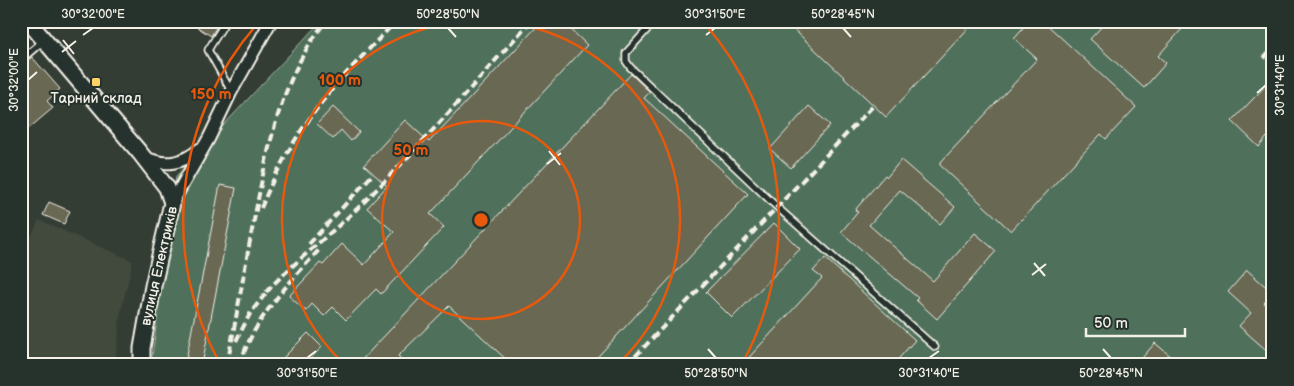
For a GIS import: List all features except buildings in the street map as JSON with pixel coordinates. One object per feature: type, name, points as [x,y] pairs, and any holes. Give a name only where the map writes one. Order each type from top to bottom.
[{"type":"street","points":[[28,21],[162,179],[172,203]]},
{"type":"street","name":"вулиця Електриків","points":[[142,365],[142,348],[153,286],[172,203],[271,21]]},
{"type":"street","name":"вулиця Електриків","points":[[143,156],[160,163],[175,163],[188,158],[205,144]]},
{"type":"lane","points":[[226,21],[208,50],[231,92]]},
{"type":"lane","points":[[655,21],[626,53],[626,61],[630,67],[778,208],[935,347]]},
{"type":"lane","points":[[1266,21],[1273,28]]},
{"type":"lane","points":[[21,60],[44,40]]},
{"type":"shaded area","points":[[39,220],[133,261],[121,311],[115,365],[21,365],[21,248],[33,233]]},
{"type":"green space","points":[[321,21],[1273,21],[1273,365],[151,365],[176,176]]},
{"type":"railway","points":[[227,365],[265,164],[278,113],[298,65],[326,21]]},
{"type":"railway","points":[[261,208],[288,152],[318,107],[350,69],[396,21]]},
{"type":"railway","points":[[266,292],[359,207],[433,130],[531,21]]},
{"type":"railway","points":[[1264,58],[1273,49]]},
{"type":"railway","points":[[627,365],[874,105]]},
{"type":"railway","points":[[309,244],[373,174]]},
{"type":"railway","points":[[240,365],[253,333],[262,318],[319,250]]},
{"type":"railway","points":[[236,341],[251,312],[271,287]]},
{"type":"place","name":"Тарний склад","points":[[96,82]]}]
